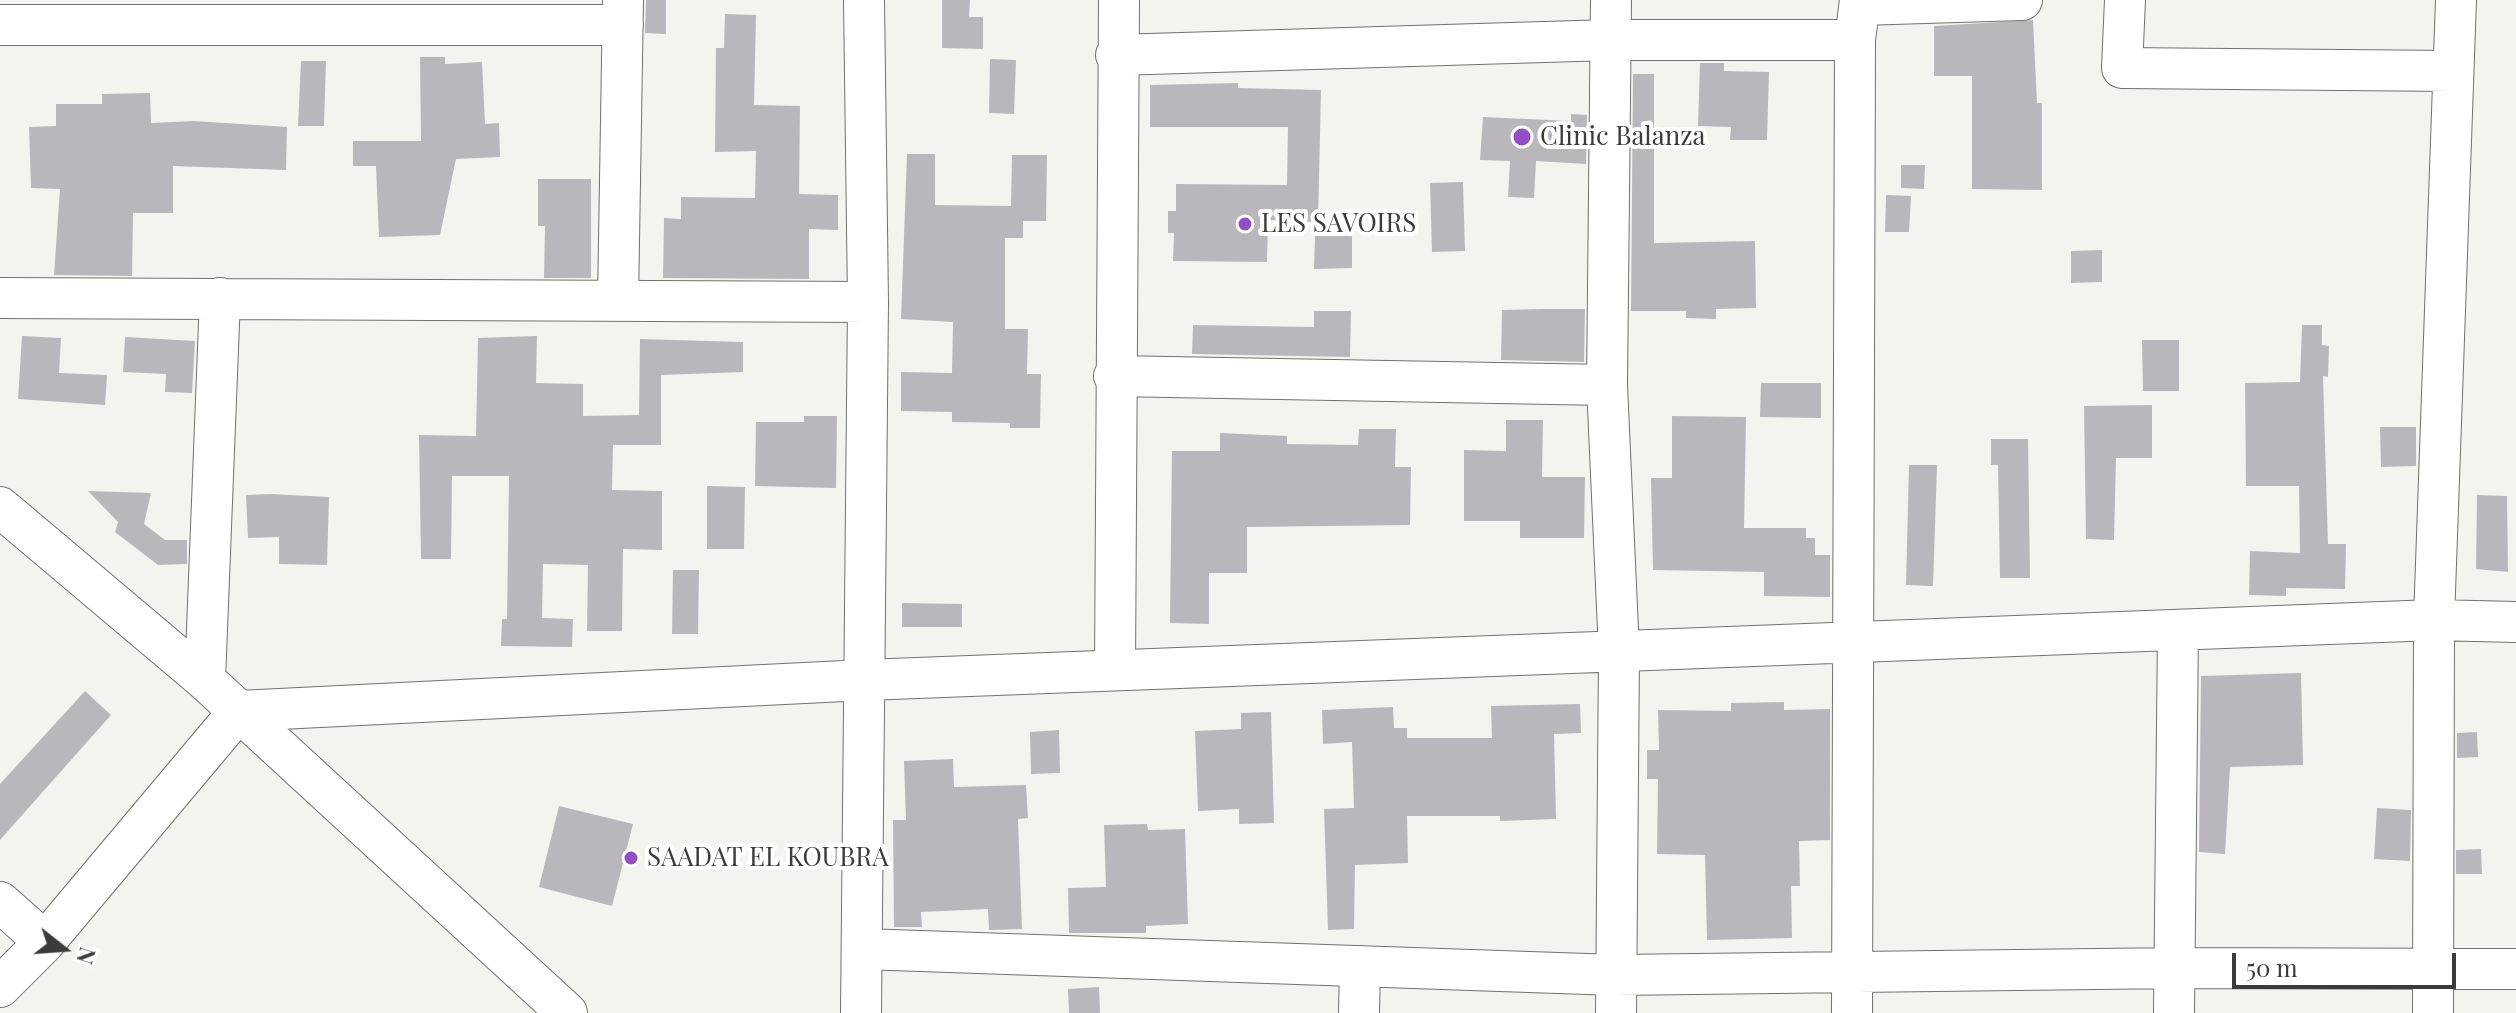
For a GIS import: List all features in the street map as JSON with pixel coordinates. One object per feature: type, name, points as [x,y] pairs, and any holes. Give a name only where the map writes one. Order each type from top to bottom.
[{"type":"street","points":[[861,1013],[868,302],[864,0]]},
{"type":"street","points":[[1115,670],[1114,376],[1119,0]]},
{"type":"street","points":[[1611,0],[1607,385],[1619,652],[1616,994]]},
{"type":"street","points":[[1116,55],[1610,40],[2022,0]]},
{"type":"street","points":[[2125,0],[2122,68],[2452,71]]},
{"type":"street","points":[[2433,1013],[2434,620],[2456,0]]},
{"type":"street","points":[[0,25],[623,13],[618,301]]},
{"type":"street","points":[[1852,1013],[1858,15]]},
{"type":"street","points":[[0,298],[868,302]]},
{"type":"street","points":[[205,680],[220,298]]},
{"type":"street","points":[[1114,376],[1607,385]]},
{"type":"street","points":[[0,507],[205,680],[567,1013]]},
{"type":"street","points":[[0,987],[45,942],[239,711],[1115,670],[2434,620],[2516,622]]},
{"type":"street","points":[[2174,1013],[2178,630]]},
{"type":"street","points":[[0,902],[45,942]]},
{"type":"street","points":[[862,949],[1360,966],[1616,994],[1854,973],[2176,968],[2516,969]]},
{"type":"street","points":[[1359,1013],[1360,966]]},
{"type":"building","points":[[646,0],[666,0],[666,34],[645,33]]},
{"type":"building","points":[[942,0],[970,0],[969,17],[983,17],[983,49],[942,48]]},
{"type":"building","points":[[725,14],[756,15],[754,105],[800,106],[799,194],[838,195],[838,230],[809,229],[809,279],[663,278],[664,218],[681,219],[681,197],[755,198],[756,151],[715,152],[716,48],[724,48]]},
{"type":"building","points":[[2033,20],[2037,103],[2042,103],[2042,190],[1972,189],[1972,76],[1934,76],[1934,26]]},
{"type":"building","points":[[420,57],[445,57],[445,64],[482,62],[485,124],[499,123],[500,157],[456,159],[440,235],[379,237],[376,166],[353,166],[353,141],[421,141]]},
{"type":"building","points":[[990,59],[1016,60],[1014,114],[989,113]]},
{"type":"building","points":[[301,61],[326,61],[324,126],[298,126]]},
{"type":"building","points":[[1700,63],[1724,63],[1724,71],[1769,72],[1767,140],[1730,140],[1731,127],[1698,126]]},
{"type":"building","points":[[1633,74],[1654,74],[1654,243],[1755,241],[1756,308],[1716,309],[1716,319],[1686,318],[1686,311],[1631,311]]},
{"type":"building","points":[[1238,83],[1238,88],[1321,90],[1318,222],[1268,220],[1267,262],[1173,261],[1174,233],[1168,233],[1168,211],[1176,211],[1176,184],[1287,185],[1288,127],[1150,127],[1150,85]]},
{"type":"building","points":[[150,93],[151,123],[194,121],[287,127],[286,170],[173,166],[173,213],[133,213],[132,276],[54,275],[60,189],[31,188],[29,127],[56,126],[56,104],[102,104],[102,94]]},
{"type":"building","points":[[1571,114],[1587,115],[1586,164],[1536,161],[1534,198],[1508,197],[1510,161],[1480,160],[1483,117],[1571,121]]},
{"type":"building","points":[[907,154],[935,154],[935,205],[1011,206],[1012,155],[1047,155],[1046,221],[1023,221],[1023,238],[1005,238],[1005,329],[1028,329],[1027,374],[1041,374],[1040,428],[1010,428],[1010,423],[952,422],[952,412],[901,411],[901,372],[952,373],[953,322],[901,319]]},
{"type":"building","points":[[1901,165],[1925,165],[1924,189],[1901,188]]},
{"type":"building","points":[[538,179],[591,179],[591,278],[544,278],[545,226],[538,226]]},
{"type":"building","points":[[1463,182],[1465,251],[1432,252],[1430,183]]},
{"type":"building","points":[[1886,195],[1911,196],[1909,232],[1885,232]]},
{"type":"building","points":[[1315,236],[1352,236],[1352,268],[1314,269]]},
{"type":"building","points":[[2102,250],[2102,282],[2071,283],[2071,251]]},
{"type":"building","points":[[1585,309],[1584,362],[1501,360],[1502,310]]},
{"type":"building","points":[[1314,311],[1351,311],[1350,357],[1192,354],[1193,325],[1314,327]]},
{"type":"building","points":[[2302,325],[2322,325],[2322,345],[2329,346],[2328,377],[2323,376],[2328,544],[2346,544],[2345,589],[2286,588],[2286,596],[2249,595],[2250,551],[2300,553],[2299,486],[2246,486],[2245,383],[2300,382]]},
{"type":"building","points":[[22,336],[61,338],[59,373],[107,375],[105,405],[18,399]]},
{"type":"building","points":[[537,336],[536,383],[583,384],[583,416],[639,415],[640,339],[743,342],[743,372],[661,375],[661,445],[613,445],[612,490],[662,491],[662,550],[623,549],[622,631],[587,631],[588,565],[543,564],[542,618],[573,619],[572,647],[501,646],[502,619],[507,619],[509,476],[452,476],[451,559],[421,559],[419,435],[476,436],[478,338]]},
{"type":"building","points":[[125,337],[195,341],[192,393],[165,392],[166,374],[123,372]]},
{"type":"building","points":[[2142,340],[2179,340],[2179,391],[2143,391]]},
{"type":"building","points":[[1761,383],[1821,383],[1821,418],[1760,417]]},
{"type":"building","points":[[2152,405],[2152,458],[2116,458],[2114,540],[2086,539],[2084,406]]},
{"type":"building","points":[[804,416],[837,416],[836,488],[755,486],[756,422],[804,422]]},
{"type":"building","points":[[1672,416],[1746,417],[1744,528],[1806,528],[1806,538],[1815,538],[1815,555],[1830,555],[1830,597],[1764,596],[1764,572],[1653,570],[1651,478],[1672,478]]},
{"type":"building","points":[[1506,420],[1543,420],[1542,477],[1585,477],[1584,538],[1520,538],[1520,521],[1464,521],[1464,450],[1506,451]]},
{"type":"building","points":[[2380,427],[2416,427],[2416,466],[2381,467]]},
{"type":"building","points":[[1359,429],[1396,429],[1395,467],[1411,467],[1410,525],[1247,527],[1247,573],[1209,573],[1209,624],[1170,623],[1172,451],[1220,451],[1220,433],[1287,436],[1287,444],[1358,445]]},
{"type":"building","points":[[1991,439],[2028,439],[2030,578],[2000,578],[1998,465],[1991,465]]},
{"type":"building","points":[[1909,465],[1937,465],[1933,586],[1906,585]]},
{"type":"building","points":[[707,486],[745,487],[744,549],[707,549]]},
{"type":"building","points":[[88,491],[151,493],[144,524],[165,540],[187,540],[187,564],[158,565],[115,532],[118,522]]},
{"type":"building","points":[[246,495],[329,497],[327,565],[279,564],[279,537],[248,538]]},
{"type":"building","points":[[2477,495],[2507,496],[2508,572],[2476,569]]},
{"type":"building","points":[[673,570],[699,570],[698,634],[672,634]]},
{"type":"building","points":[[902,603],[962,604],[962,627],[902,627]]},
{"type":"building","points":[[2301,673],[2303,765],[2230,767],[2225,854],[2199,852],[2201,676]]},
{"type":"building","points":[[85,691],[111,715],[0,840],[0,784]]},
{"type":"building","points":[[1784,702],[1784,710],[1830,709],[1830,840],[1799,841],[1800,886],[1791,886],[1792,938],[1707,940],[1705,855],[1657,854],[1658,779],[1647,779],[1647,750],[1659,750],[1658,710],[1731,711],[1731,703]]},
{"type":"building","points":[[1580,704],[1581,733],[1554,734],[1556,819],[1500,821],[1500,816],[1407,816],[1408,863],[1355,865],[1354,929],[1328,930],[1324,809],[1354,808],[1352,742],[1323,744],[1322,710],[1393,707],[1394,728],[1407,728],[1407,738],[1492,738],[1491,706]]},
{"type":"building","points":[[1271,712],[1274,823],[1239,824],[1239,809],[1198,811],[1195,731],[1241,729],[1241,713]]},
{"type":"building","points":[[1059,730],[1060,773],[1031,774],[1030,732]]},
{"type":"building","points":[[2477,732],[2478,757],[2457,758],[2457,733]]},
{"type":"building","points":[[953,759],[954,787],[1026,785],[1028,818],[1018,819],[1022,929],[989,930],[988,909],[921,912],[922,927],[894,927],[893,820],[906,820],[904,761]]},
{"type":"building","points":[[559,806],[633,824],[612,906],[539,887]]},
{"type":"building","points":[[2377,808],[2411,810],[2410,861],[2374,859]]},
{"type":"building","points":[[1147,824],[1148,830],[1185,829],[1188,924],[1146,926],[1146,933],[1069,933],[1068,888],[1106,887],[1104,825]]},
{"type":"building","points":[[2481,849],[2482,874],[2456,874],[2456,850]]},
{"type":"building","points":[[1099,987],[1100,1013],[1069,1013],[1068,989]]},
{"type":"place","name":"Clinic Balanza","points":[[1522,137]]},
{"type":"place","name":"LES SAVOIRS","points":[[1245,224]]},
{"type":"place","name":"SAADAT EL KOUBRA","points":[[631,858]]}]
